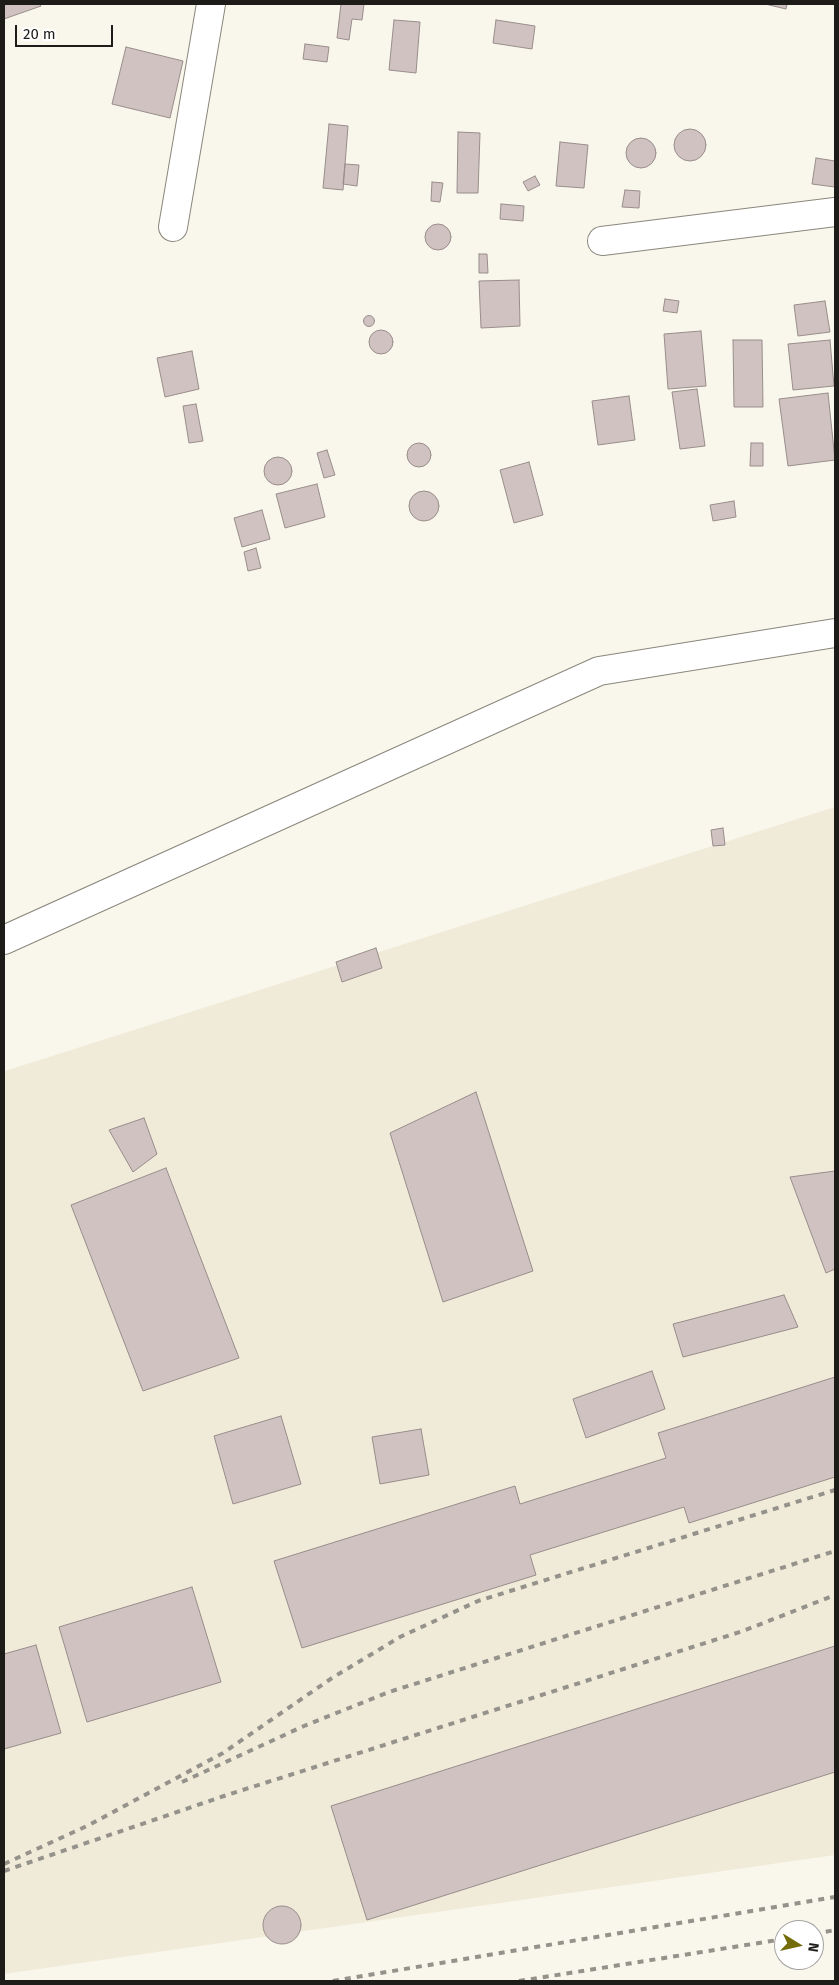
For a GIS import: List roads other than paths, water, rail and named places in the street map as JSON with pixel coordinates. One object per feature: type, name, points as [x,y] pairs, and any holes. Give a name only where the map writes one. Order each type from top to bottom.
[{"type":"street","points":[[173,227],[211,4]]},
{"type":"street","points":[[602,241],[835,212]]},
{"type":"street","points":[[4,940],[599,671],[835,632]]},
{"type":"railway","points":[[4,1864],[89,1825],[223,1753],[332,1678],[400,1637],[478,1601],[835,1490]]},
{"type":"railway","points":[[182,1782],[304,1726],[389,1692],[835,1551]]},
{"type":"railway","points":[[4,1871],[227,1795],[743,1631],[835,1595]]},
{"type":"railway","points":[[333,1981],[835,1897]]},
{"type":"railway","points":[[824,1932],[835,1930]]},
{"type":"railway","points":[[519,1981],[774,1941]]}]
